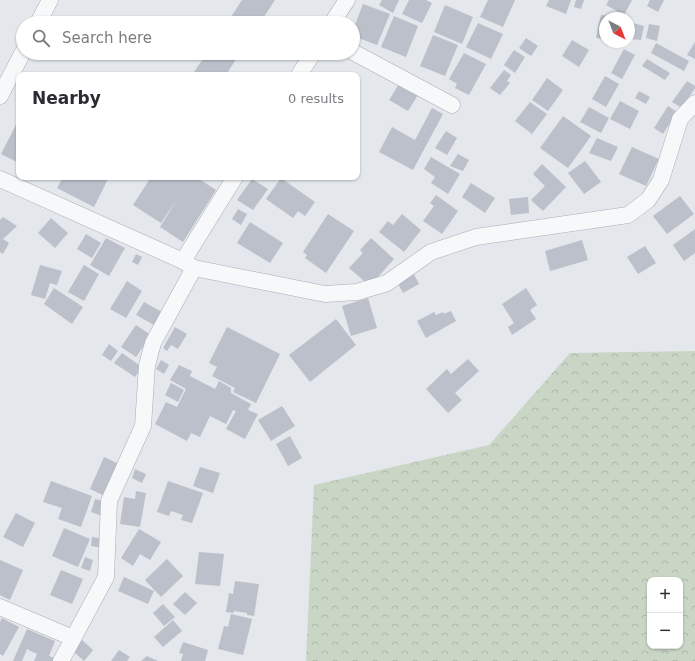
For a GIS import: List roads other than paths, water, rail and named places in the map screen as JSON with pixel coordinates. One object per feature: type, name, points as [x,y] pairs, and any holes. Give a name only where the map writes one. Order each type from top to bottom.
[{"type":"street","points":[[42,16],[50,0]]},
{"type":"street","points":[[336,16],[346,0]]},
{"type":"street","points":[[360,56],[452,105]]},
{"type":"street","points":[[0,96],[19,60]]},
{"type":"street","points":[[302,72],[309,60]]},
{"type":"street","points":[[0,179],[188,265],[325,294],[357,292],[387,283],[431,252],[476,237],[628,215],[648,200],[661,180],[680,119],[695,103]]},
{"type":"street","points":[[61,661],[106,577],[109,501],[143,426],[147,365],[153,343],[188,265],[234,180]]},
{"type":"street","points":[[0,608],[73,638]]}]
